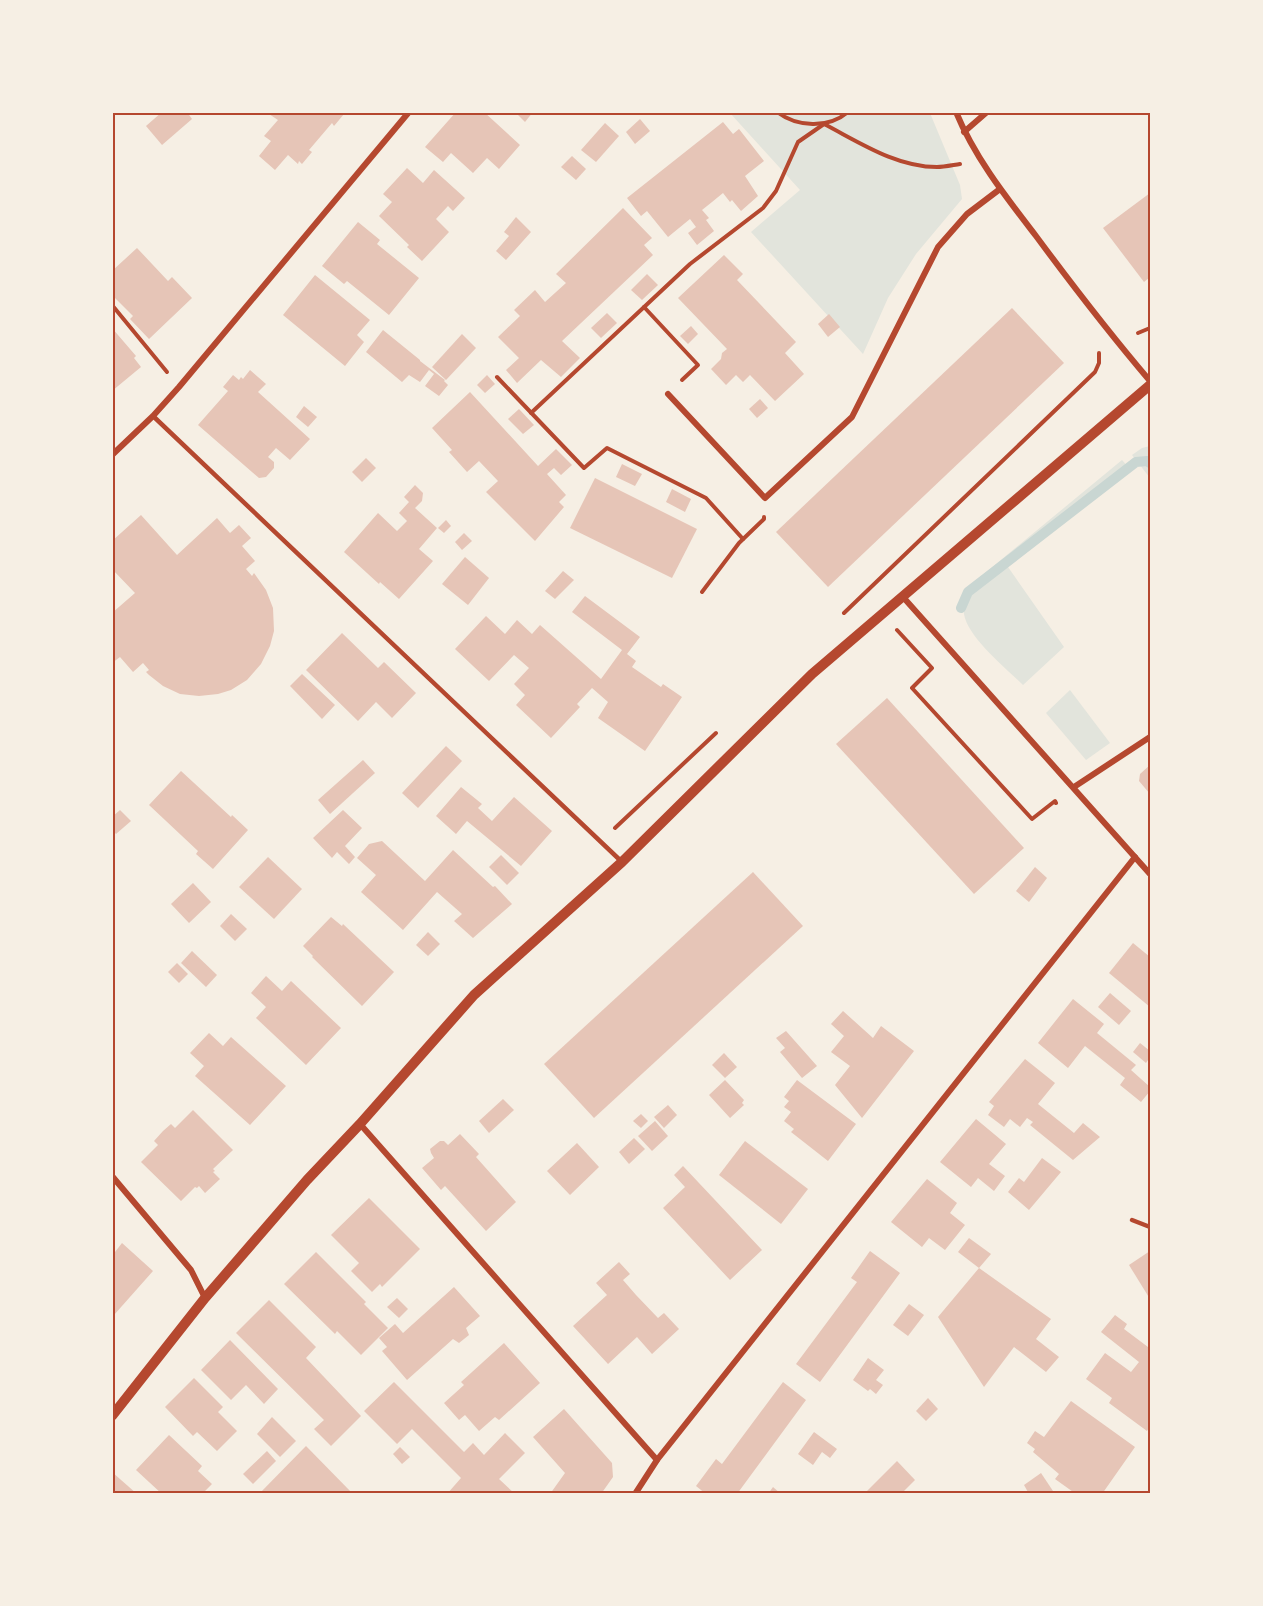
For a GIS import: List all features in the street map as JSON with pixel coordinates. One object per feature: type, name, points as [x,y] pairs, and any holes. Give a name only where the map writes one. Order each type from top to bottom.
[{"type":"street","points":[[112,455],[153,416],[179,387],[409,112]]},
{"type":"street","points":[[112,1416],[205,1298],[307,1180],[360,1124],[474,995],[622,862],[812,674],[1150,383],[1105,328],[1000,189],[964,132],[956,112]]},
{"type":"street","points":[[964,132],[987,112]]},
{"type":"street","points":[[668,394],[765,498],[852,417],[938,247],[967,214],[1000,189]]},
{"type":"street","points":[[903,597],[1150,874]]},
{"type":"street","points":[[1074,787],[1150,737]]},
{"type":"street","points":[[635,1494],[657,1460],[1136,857]]},
{"type":"street","points":[[360,1124],[657,1460]]},
{"type":"street","points":[[112,1176],[190,1270],[205,1298]]},
{"type":"lane","points":[[153,416],[622,862]]},
{"type":"lane","points":[[1132,1220],[1150,1227]]},
{"type":"path","points":[[777,112],[785,118],[804,125],[824,124],[885,155],[916,165],[938,167],[982,160]]},
{"type":"path","points":[[531,413],[690,264],[763,208],[776,191],[798,142],[824,124],[848,112]]},
{"type":"path","points":[[112,305],[179,387]]},
{"type":"path","points":[[644,307],[698,365],[668,394]]},
{"type":"path","points":[[842,615],[1095,372],[1100,355],[1098,348]]},
{"type":"path","points":[[497,377],[584,468],[607,448],[706,498],[743,539]]},
{"type":"path","points":[[702,592],[743,539],[764,519],[765,498]]},
{"type":"path","points":[[883,615],[932,668],[912,688],[1032,819],[1055,801],[1062,809]]},
{"type":"path","points":[[601,841],[718,731]]},
{"type":"shaded area","points":[[730,113],[930,113],[960,185],[962,199],[916,254],[888,298],[863,354],[751,232],[800,190]]},
{"type":"shaded area","points":[[1150,446],[1150,478],[1132,455]]},
{"type":"shaded area","points":[[1122,460],[1131,470],[1008,567],[1064,647],[1023,685],[980,643],[973,633],[964,614],[968,594],[973,583]]},
{"type":"shaded area","points":[[1070,690],[1110,743],[1086,760],[1046,713]]},
{"type":"building","points":[[162,112],[187,112],[192,119],[162,145],[146,126]]},
{"type":"building","points":[[266,112],[343,112],[344,114],[334,126],[332,123],[309,150],[312,152],[302,164],[299,161],[298,164],[288,155],[275,170],[259,156],[271,141],[264,136],[278,120]]},
{"type":"building","points":[[456,112],[484,112],[520,145],[499,169],[487,158],[473,173],[451,153],[443,162],[425,147]]},
{"type":"building","points":[[515,112],[533,112],[525,122]]},
{"type":"building","points":[[640,119],[650,131],[635,144],[626,132]]},
{"type":"building","points":[[723,122],[733,134],[739,129],[764,161],[745,176],[758,196],[741,211],[723,193],[702,210],[709,218],[706,220],[714,231],[697,245],[688,233],[696,227],[690,219],[668,237],[647,211],[641,216],[627,198]]},
{"type":"building","points":[[605,123],[619,136],[596,162],[581,150]]},
{"type":"building","points":[[572,156],[586,169],[576,180],[561,167]]},
{"type":"building","points":[[407,168],[423,183],[434,170],[465,198],[453,211],[448,206],[436,219],[449,232],[422,261],[379,216],[392,202],[383,194]]},
{"type":"building","points":[[1150,193],[1150,277],[1144,282],[1103,228]]},
{"type":"building","points":[[623,208],[652,238],[644,245],[653,255],[562,341],[580,358],[561,377],[541,360],[517,383],[506,370],[519,358],[498,337],[520,316],[514,310],[535,290],[545,302],[566,283],[556,274]]},
{"type":"building","points":[[516,217],[531,232],[506,260],[496,251],[509,236],[504,232]]},
{"type":"building","points":[[358,222],[380,240],[377,244],[419,278],[389,315],[347,281],[344,284],[322,266]]},
{"type":"building","points":[[137,248],[168,281],[172,277],[192,298],[149,339],[130,319],[133,316],[112,295],[112,271]]},
{"type":"building","points":[[724,255],[743,274],[737,280],[796,342],[785,353],[804,374],[775,401],[750,375],[743,382],[736,375],[726,385],[711,369],[727,349],[678,298]]},
{"type":"building","points":[[647,274],[658,285],[642,300],[631,290]]},
{"type":"building","points":[[315,275],[370,320],[357,335],[364,342],[345,366],[283,315]]},
{"type":"building","points":[[1012,308],[1064,363],[828,587],[776,532]]},
{"type":"building","points":[[607,313],[617,323],[601,338],[591,328]]},
{"type":"building","points":[[829,314],[840,327],[828,337],[818,324]]},
{"type":"building","points":[[691,326],[698,334],[688,344],[680,336]]},
{"type":"building","points":[[112,328],[136,356],[134,358],[141,367],[112,391]]},
{"type":"building","points":[[383,330],[445,380],[448,385],[439,396],[425,386],[434,374],[429,370],[420,382],[409,375],[402,382],[366,352]]},
{"type":"building","points":[[462,334],[476,348],[446,380],[432,367]]},
{"type":"building","points":[[250,370],[266,384],[258,392],[310,439],[290,460],[276,448],[268,457],[274,462],[274,468],[266,477],[259,478],[198,425],[228,391],[223,387],[233,375],[239,380],[241,377],[243,379]]},
{"type":"building","points":[[487,375],[495,384],[485,393],[477,385]]},
{"type":"building","points":[[470,392],[538,466],[556,449],[572,465],[561,475],[554,468],[547,474],[566,495],[559,502],[564,507],[535,541],[486,492],[498,481],[479,461],[467,472],[449,452],[452,450],[432,428]]},
{"type":"building","points":[[760,399],[768,408],[757,418],[749,409]]},
{"type":"building","points":[[304,406],[317,417],[308,427],[296,417]]},
{"type":"building","points":[[519,409],[534,425],[523,434],[508,419]]},
{"type":"building","points":[[366,458],[376,468],[362,482],[352,472]]},
{"type":"building","points":[[622,464],[642,474],[635,486],[616,477]]},
{"type":"building","points":[[595,478],[697,529],[672,578],[570,528]]},
{"type":"building","points":[[415,485],[423,493],[422,501],[415,508],[437,528],[419,549],[433,561],[399,599],[344,552],[378,513],[397,531],[407,521],[399,513],[409,502],[404,497]]},
{"type":"building","points":[[672,489],[691,499],[685,512],[666,502]]},
{"type":"building","points":[[141,515],[177,555],[217,518],[230,533],[239,525],[251,538],[242,546],[255,561],[246,569],[252,576],[254,573],[266,590],[273,608],[274,631],[261,664],[247,680],[231,690],[199,696],[180,694],[163,686],[149,675],[146,672],[149,670],[143,663],[133,672],[120,657],[112,663],[112,613],[135,593],[112,569],[112,541]]},
{"type":"building","points":[[446,520],[451,526],[444,533],[438,528]]},
{"type":"building","points":[[464,533],[472,541],[462,550],[455,542]]},
{"type":"building","points":[[465,557],[489,578],[468,605],[442,584]]},
{"type":"building","points":[[563,571],[574,580],[555,599],[545,591]]},
{"type":"building","points":[[585,596],[640,637],[627,654],[636,661],[632,667],[661,687],[663,684],[682,697],[645,751],[598,718],[608,702],[592,688],[577,704],[580,707],[551,738],[516,705],[525,695],[514,684],[529,668],[514,655],[489,681],[455,649],[486,616],[505,634],[517,620],[532,634],[540,625],[601,679],[622,650],[572,612]]},
{"type":"building","points":[[342,633],[378,668],[384,662],[416,693],[392,718],[376,702],[358,721],[306,670]]},
{"type":"building","points":[[302,674],[335,705],[322,719],[290,686]]},
{"type":"building","points":[[887,698],[1024,848],[974,894],[836,744]]},
{"type":"building","points":[[446,746],[462,761],[418,808],[402,793]]},
{"type":"building","points":[[363,760],[375,773],[330,814],[318,800]]},
{"type":"building","points":[[1150,765],[1150,794],[1139,781],[1140,774]]},
{"type":"building","points":[[181,771],[248,830],[213,869],[196,854],[198,851],[149,805]]},
{"type":"building","points":[[461,787],[482,804],[478,808],[492,821],[514,797],[552,831],[521,866],[467,821],[456,834],[436,816]]},
{"type":"building","points":[[120,810],[131,821],[116,834],[112,830],[112,817]]},
{"type":"building","points":[[343,810],[362,828],[345,846],[355,857],[349,864],[337,852],[332,858],[313,838]]},
{"type":"building","points":[[382,841],[425,881],[453,850],[493,887],[495,886],[512,904],[473,938],[454,921],[462,914],[437,892],[403,930],[361,892],[376,875],[357,858],[369,844]]},
{"type":"building","points":[[501,855],[519,873],[507,885],[489,867]]},
{"type":"building","points":[[268,857],[302,889],[274,919],[239,887]]},
{"type":"building","points":[[1035,867],[1047,878],[1029,902],[1016,891]]},
{"type":"building","points":[[753,872],[803,926],[594,1118],[544,1064]]},
{"type":"building","points":[[193,883],[211,902],[189,923],[171,904]]},
{"type":"building","points":[[231,914],[247,929],[235,941],[220,926]]},
{"type":"building","points":[[331,917],[342,926],[343,924],[394,972],[362,1006],[303,946]]},
{"type":"building","points":[[428,932],[440,944],[428,956],[416,945]]},
{"type":"building","points":[[1133,943],[1150,957],[1150,1007],[1109,973]]},
{"type":"building","points":[[192,951],[217,975],[206,987],[181,963]]},
{"type":"building","points":[[177,963],[188,974],[179,983],[168,972]]},
{"type":"building","points":[[266,976],[282,991],[291,981],[341,1028],[306,1065],[256,1018],[266,1007],[251,993]]},
{"type":"building","points":[[1110,993],[1131,1011],[1119,1025],[1098,1007]]},
{"type":"building","points":[[1073,999],[1104,1024],[1097,1033],[1136,1065],[1131,1070],[1150,1087],[1150,1091],[1141,1102],[1120,1085],[1125,1078],[1085,1046],[1068,1068],[1038,1043]]},
{"type":"building","points":[[843,1011],[873,1038],[881,1026],[914,1051],[862,1118],[835,1085],[850,1066],[831,1052],[844,1036],[831,1024]]},
{"type":"building","points":[[786,1031],[817,1066],[802,1078],[780,1052],[785,1048],[776,1038]]},
{"type":"building","points":[[209,1033],[223,1046],[231,1037],[286,1086],[250,1125],[195,1076],[204,1066],[190,1053]]},
{"type":"building","points":[[1140,1043],[1150,1051],[1150,1057],[1146,1063],[1133,1052]]},
{"type":"building","points":[[724,1053],[737,1067],[725,1078],[712,1065]]},
{"type":"building","points":[[1025,1059],[1055,1083],[1038,1104],[1074,1133],[1083,1123],[1100,1137],[1073,1160],[1030,1125],[1033,1122],[1027,1118],[1020,1127],[1010,1119],[1004,1127],[988,1115],[994,1106],[989,1102]]},
{"type":"building","points":[[725,1080],[744,1100],[742,1103],[744,1105],[730,1118],[709,1095]]},
{"type":"building","points":[[797,1080],[856,1124],[828,1161],[791,1132],[794,1129],[784,1121],[791,1112],[784,1107],[789,1101],[784,1097]]},
{"type":"building","points":[[503,1099],[514,1110],[489,1133],[479,1121]]},
{"type":"building","points":[[668,1105],[677,1115],[664,1128],[654,1117]]},
{"type":"building","points":[[193,1110],[233,1150],[213,1169],[220,1179],[205,1193],[199,1186],[195,1187],[181,1201],[141,1162],[158,1145],[154,1141],[163,1131],[171,1124],[175,1128]]},
{"type":"building","points":[[641,1114],[648,1121],[641,1128],[633,1121]]},
{"type":"building","points":[[976,1119],[1006,1144],[989,1164],[1005,1176],[994,1191],[978,1178],[971,1187],[940,1162]]},
{"type":"building","points":[[655,1121],[668,1136],[652,1151],[638,1136]]},
{"type":"building","points":[[460,1134],[479,1154],[476,1157],[516,1202],[486,1231],[445,1186],[441,1190],[422,1168],[434,1158],[430,1149],[440,1141],[448,1145]]},
{"type":"building","points":[[634,1138],[645,1149],[629,1164],[619,1152]]},
{"type":"building","points":[[745,1141],[808,1189],[781,1224],[719,1175]]},
{"type":"building","points":[[577,1143],[599,1167],[570,1195],[547,1171]]},
{"type":"building","points":[[1042,1158],[1061,1172],[1029,1210],[1008,1192],[1019,1178],[1024,1182]]},
{"type":"building","points":[[683,1166],[762,1250],[730,1280],[663,1208],[685,1187],[674,1175]]},
{"type":"building","points":[[927,1179],[957,1203],[950,1213],[965,1225],[945,1250],[929,1238],[922,1247],[891,1222]]},
{"type":"building","points":[[369,1198],[420,1249],[382,1287],[380,1284],[372,1292],[351,1271],[359,1263],[331,1235]]},
{"type":"building","points":[[969,1238],[991,1254],[979,1268],[958,1252]]},
{"type":"building","points":[[122,1243],[153,1271],[114,1315],[112,1250],[115,1252]]},
{"type":"building","points":[[870,1251],[900,1273],[820,1382],[796,1364],[857,1282],[851,1278]]},
{"type":"building","points":[[1150,1251],[1150,1299],[1129,1265]]},
{"type":"building","points":[[316,1252],[366,1302],[364,1304],[388,1328],[361,1355],[337,1331],[335,1334],[284,1284]]},
{"type":"building","points":[[619,1262],[630,1274],[623,1280],[636,1295],[658,1318],[664,1313],[679,1329],[652,1354],[637,1337],[608,1364],[573,1326],[607,1295],[596,1283]]},
{"type":"building","points":[[979,1268],[1051,1319],[1036,1339],[1059,1357],[1046,1372],[1014,1347],[984,1387],[938,1317]]},
{"type":"building","points":[[454,1287],[480,1316],[466,1328],[469,1335],[459,1343],[453,1339],[407,1380],[382,1351],[387,1347],[379,1338],[395,1324],[403,1333]]},
{"type":"building","points":[[397,1298],[408,1309],[399,1318],[387,1307]]},
{"type":"building","points":[[269,1300],[316,1347],[306,1358],[361,1416],[331,1446],[314,1429],[324,1420],[236,1333]]},
{"type":"building","points":[[909,1304],[924,1315],[908,1336],[893,1325]]},
{"type":"building","points":[[1115,1315],[1127,1324],[1124,1329],[1148,1347],[1150,1345],[1150,1426],[1147,1431],[1109,1403],[1112,1398],[1086,1379],[1105,1353],[1131,1372],[1139,1362],[1101,1332]]},
{"type":"building","points":[[230,1340],[278,1389],[264,1404],[246,1385],[231,1400],[201,1370]]},
{"type":"building","points":[[504,1343],[540,1383],[499,1420],[495,1417],[479,1431],[465,1415],[459,1420],[444,1403],[464,1385],[461,1382]]},
{"type":"building","points":[[868,1358],[884,1370],[876,1380],[883,1385],[876,1394],[853,1380]]},
{"type":"building","points":[[194,1378],[223,1407],[218,1412],[237,1431],[217,1451],[197,1432],[193,1436],[165,1407]]},
{"type":"building","points":[[394,1382],[464,1452],[473,1443],[484,1455],[505,1433],[525,1453],[499,1479],[515,1494],[447,1494],[461,1478],[412,1429],[397,1444],[364,1411]]},
{"type":"building","points":[[783,1382],[806,1400],[737,1494],[706,1494],[696,1486],[716,1459],[722,1464]]},
{"type":"building","points":[[928,1398],[938,1409],[926,1421],[916,1411]]},
{"type":"building","points":[[1071,1401],[1135,1447],[1102,1494],[1076,1494],[1055,1479],[1059,1474],[1033,1452],[1035,1449],[1027,1443],[1035,1431],[1044,1437]]},
{"type":"building","points":[[564,1409],[612,1463],[613,1477],[601,1494],[550,1494],[565,1473],[533,1437]]},
{"type":"building","points":[[272,1417],[296,1441],[280,1457],[257,1434]]},
{"type":"building","points":[[814,1432],[837,1449],[830,1458],[822,1452],[813,1465],[798,1454]]},
{"type":"building","points":[[169,1435],[202,1466],[198,1471],[212,1484],[202,1494],[162,1494],[136,1470]]},
{"type":"building","points":[[306,1446],[353,1494],[259,1494]]},
{"type":"building","points":[[400,1447],[410,1457],[402,1464],[393,1454]]},
{"type":"building","points":[[267,1451],[276,1461],[253,1484],[243,1474]]},
{"type":"building","points":[[897,1461],[915,1480],[901,1494],[864,1494]]},
{"type":"building","points":[[112,1472],[137,1494],[112,1494]]},
{"type":"building","points":[[1041,1473],[1055,1494],[1029,1494],[1024,1485]]},
{"type":"building","points":[[773,1487],[781,1494],[768,1494]]},
{"type":"waterway","points":[[961,608],[968,592],[1136,462],[1150,463]]}]
